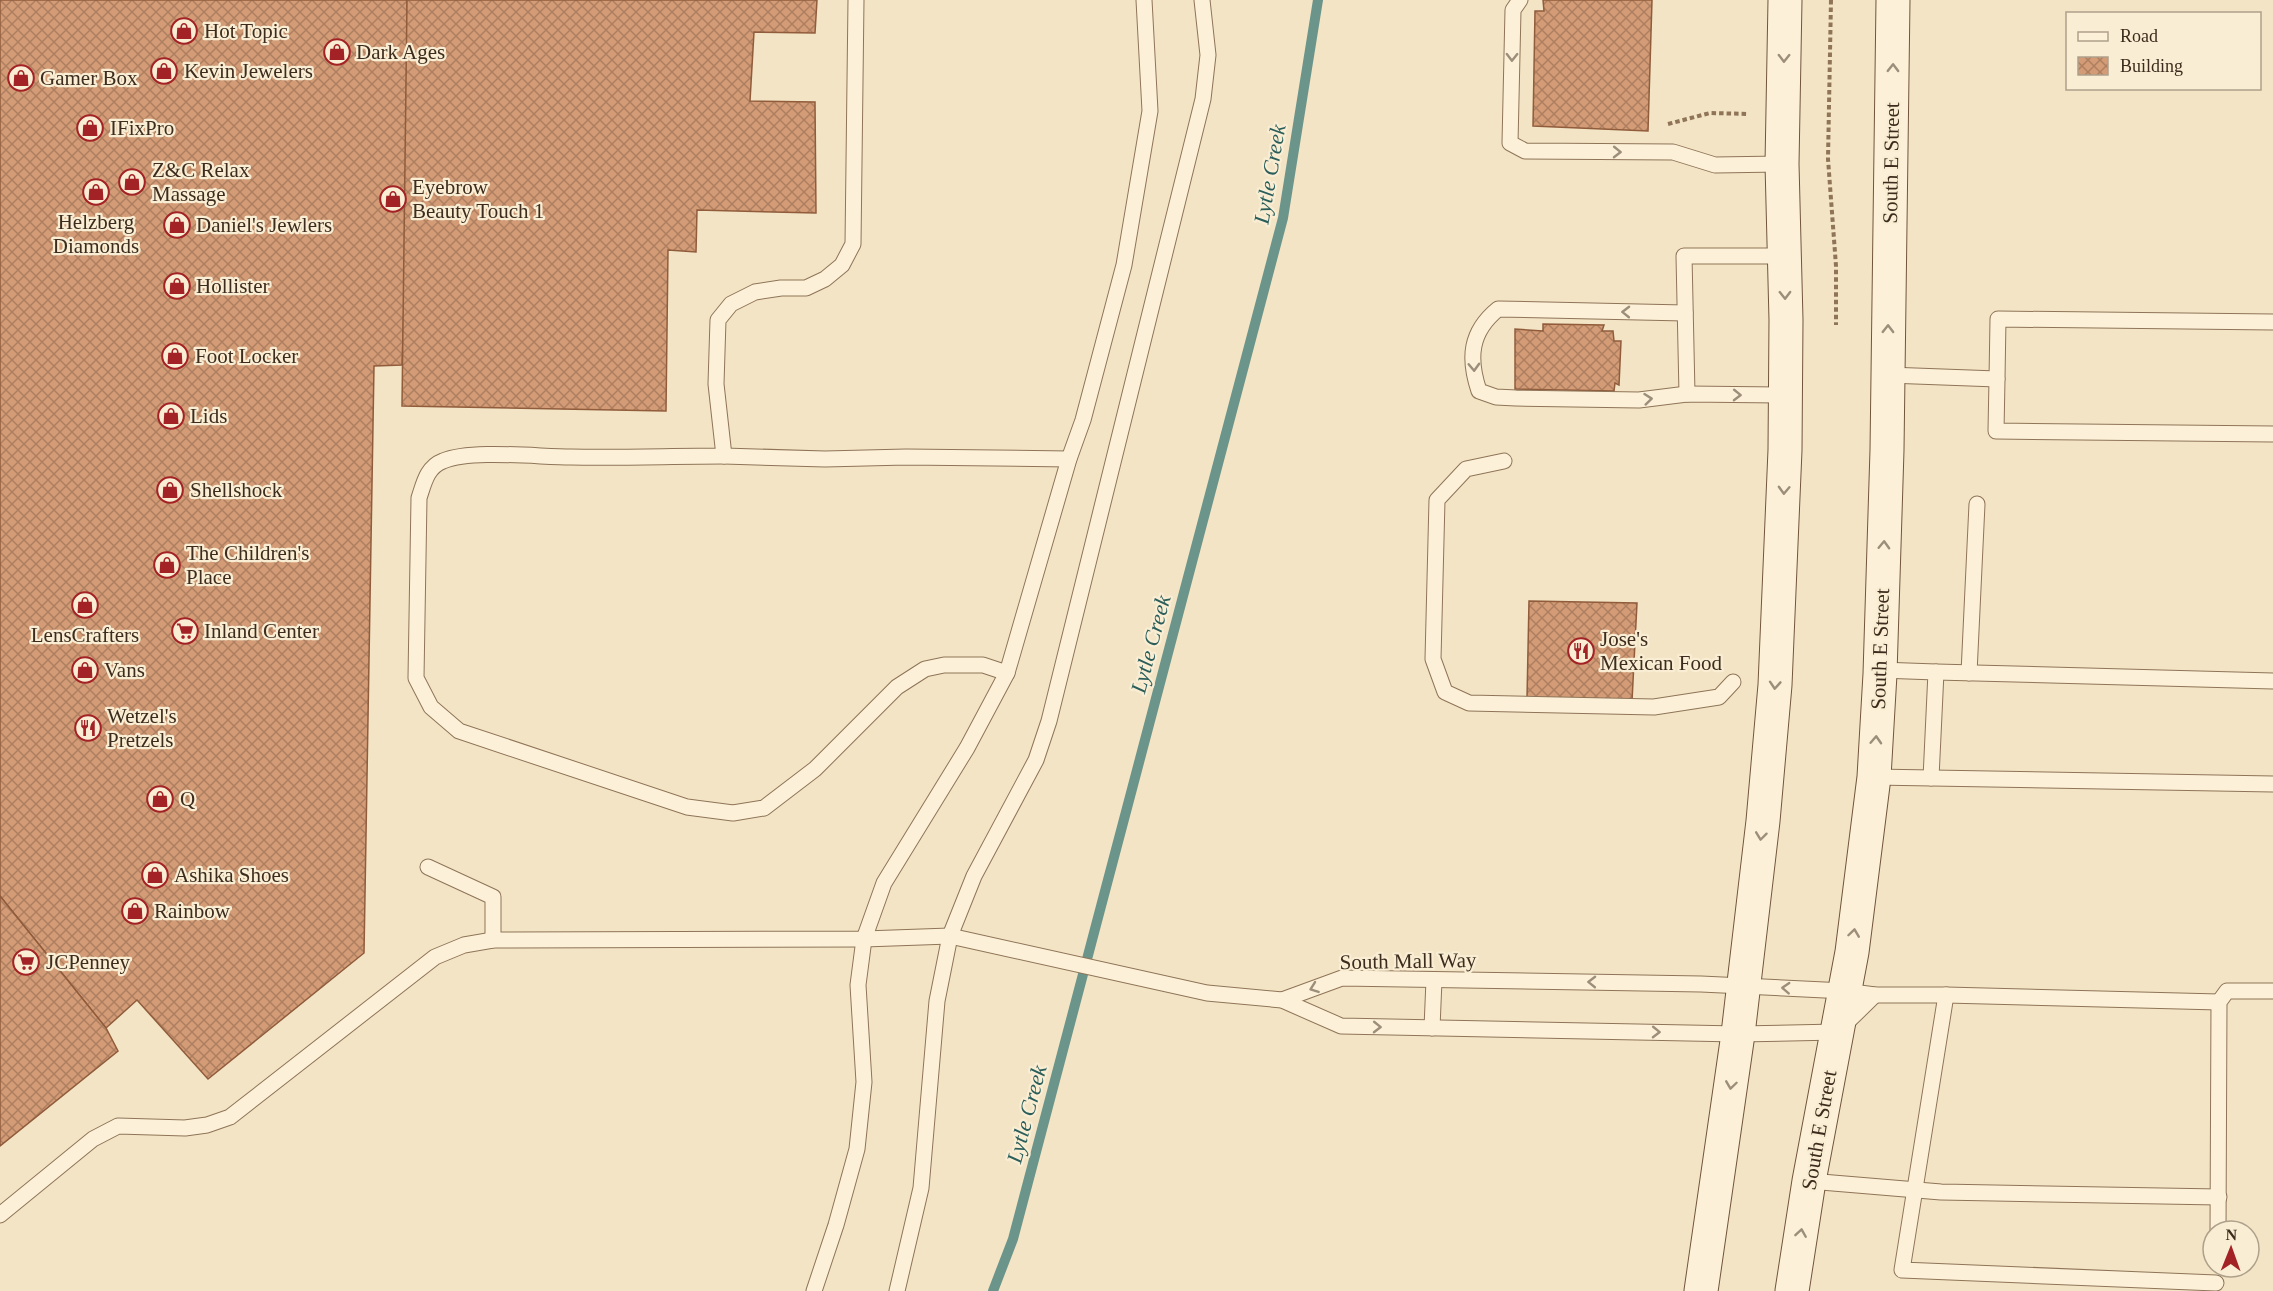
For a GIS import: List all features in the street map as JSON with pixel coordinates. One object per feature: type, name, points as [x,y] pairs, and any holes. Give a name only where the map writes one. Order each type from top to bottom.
[{"type":"main road","points":[[1701,1291],[1744,986],[1775,685],[1782,548],[1786,395],[1782,164],[1785,0]]},
{"type":"main road","name":"South E Street","points":[[1792,1291],[1809,1181],[1837,1032],[1860,993],[1863,869],[1874,777],[1880,670],[1893,0]]},
{"type":"lane","points":[[724,456],[716,384],[718,320],[731,304],[755,292],[781,288],[806,288],[825,279],[842,265],[853,244],[856,0]]},
{"type":"lane","points":[[814,1291],[836,1225],[857,1149],[864,1082],[858,985],[864,939],[885,883],[967,748],[1007,673],[1069,459],[1083,420],[1124,265],[1150,111],[1144,0]]},
{"type":"lane","points":[[897,1291],[921,1188],[937,1001],[950,936],[974,876],[1036,760],[1049,721],[1203,99],[1208,55],[1202,0]]},
{"type":"lane","points":[[1520,0],[1513,10],[1510,143],[1525,151],[1673,152],[1715,165],[1782,164]]},
{"type":"lane","points":[[1687,394],[1684,256],[1785,256]]},
{"type":"lane","points":[[1684,313],[1498,309],[1475,336],[1473,373],[1479,390],[1496,397],[1639,400],[1687,394],[1786,395]]},
{"type":"lane","points":[[2273,322],[1998,319],[1996,431],[2273,434]]},
{"type":"lane","points":[[1887,375],[1997,379]]},
{"type":"lane","points":[[1007,673],[982,665],[944,665],[925,669],[897,687],[815,769],[764,808],[733,813],[687,807],[459,731],[431,707],[416,678],[419,498],[427,474],[441,461],[459,457],[493,455],[574,458],[724,456],[825,459],[906,457],[1069,459]]},
{"type":"lane","points":[[1504,461],[1466,469],[1437,500],[1433,660],[1445,692],[1469,703],[1654,707],[1719,698],[1734,682]]},
{"type":"lane","points":[[1969,673],[1977,504]]},
{"type":"lane","points":[[1880,670],[2273,681]]},
{"type":"lane","points":[[1931,778],[1936,672]]},
{"type":"lane","points":[[1874,777],[2273,784]]},
{"type":"lane","points":[[428,867],[493,897],[493,940]]},
{"type":"lane","points":[[0,1215],[93,1139],[118,1126],[185,1128],[207,1125],[230,1117],[435,957],[464,945],[493,940],[864,939],[950,936],[1207,993],[1282,1000],[1341,1026],[1738,1034],[1837,1032]]},
{"type":"lane","name":"South Mall Way","points":[[1282,1000],[1342,978],[1744,986],[1860,993],[2219,1002]]},
{"type":"lane","points":[[1432,1028],[1434,980]]},
{"type":"lane","points":[[2218,1219],[2219,1002],[2228,990],[2273,991]]},
{"type":"lane","points":[[1946,995],[1902,1270],[2216,1287]]},
{"type":"lane","points":[[1809,1181],[1941,1192],[2219,1197]]},
{"type":"path","points":[[1831,0],[1828,159],[1836,266],[1836,325]]},
{"type":"path","points":[[1664,124],[1710,113],[1753,114]]},
{"type":"building","name":"Inland Center","points":[[0,0],[407,0],[411,95],[402,365],[374,366],[364,953],[208,1079],[137,1000],[106,1028],[0,896]]},
{"type":"building","points":[[407,0],[817,0],[815,33],[754,32],[750,101],[815,102],[816,213],[697,210],[696,252],[668,250],[666,411],[402,406]]},
{"type":"building","points":[[1543,0],[1652,0],[1648,131],[1533,126],[1535,11],[1544,11]]},
{"type":"building","points":[[1543,324],[1604,325],[1602,331],[1613,331],[1614,341],[1621,341],[1619,385],[1615,383],[1614,391],[1515,389],[1515,329],[1543,331]]},
{"type":"building","name":"Jose's Mexican Food","points":[[1529,601],[1637,603],[1632,701],[1527,698]]},
{"type":"building","name":"JCPenney","points":[[0,896],[106,1028],[118,1051],[0,1146]]},
{"type":"waterway","name":"Lytle Creek","points":[[993,1291],[1013,1239],[1283,218],[1318,0]]},
{"type":"place","name":"Hot Topic","points":[[184,31]]},
{"type":"place","name":"Dark Ages","points":[[337,52]]},
{"type":"place","name":"Kevin Jewelers","points":[[164,71]]},
{"type":"place","name":"Gamer Box","points":[[21,78]]},
{"type":"place","name":"IFixPro","points":[[90,128]]},
{"type":"place","name":"Z&C Relax Massage","points":[[132,182]]},
{"type":"place","name":"Helzberg Diamonds","points":[[96,192]]},
{"type":"place","name":"Eyebrow Beauty Touch 1","points":[[393,199]]},
{"type":"place","name":"Daniel's Jewlers","points":[[177,225]]},
{"type":"place","name":"Hollister","points":[[177,286]]},
{"type":"place","name":"Foot Locker","points":[[175,356]]},
{"type":"place","name":"Lids","points":[[171,416]]},
{"type":"place","name":"Shellshock","points":[[170,490]]},
{"type":"place","name":"The Children's Place","points":[[167,565]]},
{"type":"place","name":"LensCrafters","points":[[85,605]]},
{"type":"place","name":"Inland Center","points":[[185,631]]},
{"type":"place","name":"Jose's Mexican Food","points":[[1581,651]]},
{"type":"place","name":"Vans","points":[[85,670]]},
{"type":"place","name":"Wetzel's Pretzels","points":[[88,728]]},
{"type":"place","name":"Q","points":[[160,799]]},
{"type":"place","name":"Ashika Shoes","points":[[155,875]]},
{"type":"place","name":"Rainbow","points":[[135,911]]},
{"type":"place","name":"JCPenney","points":[[26,962]]}]
